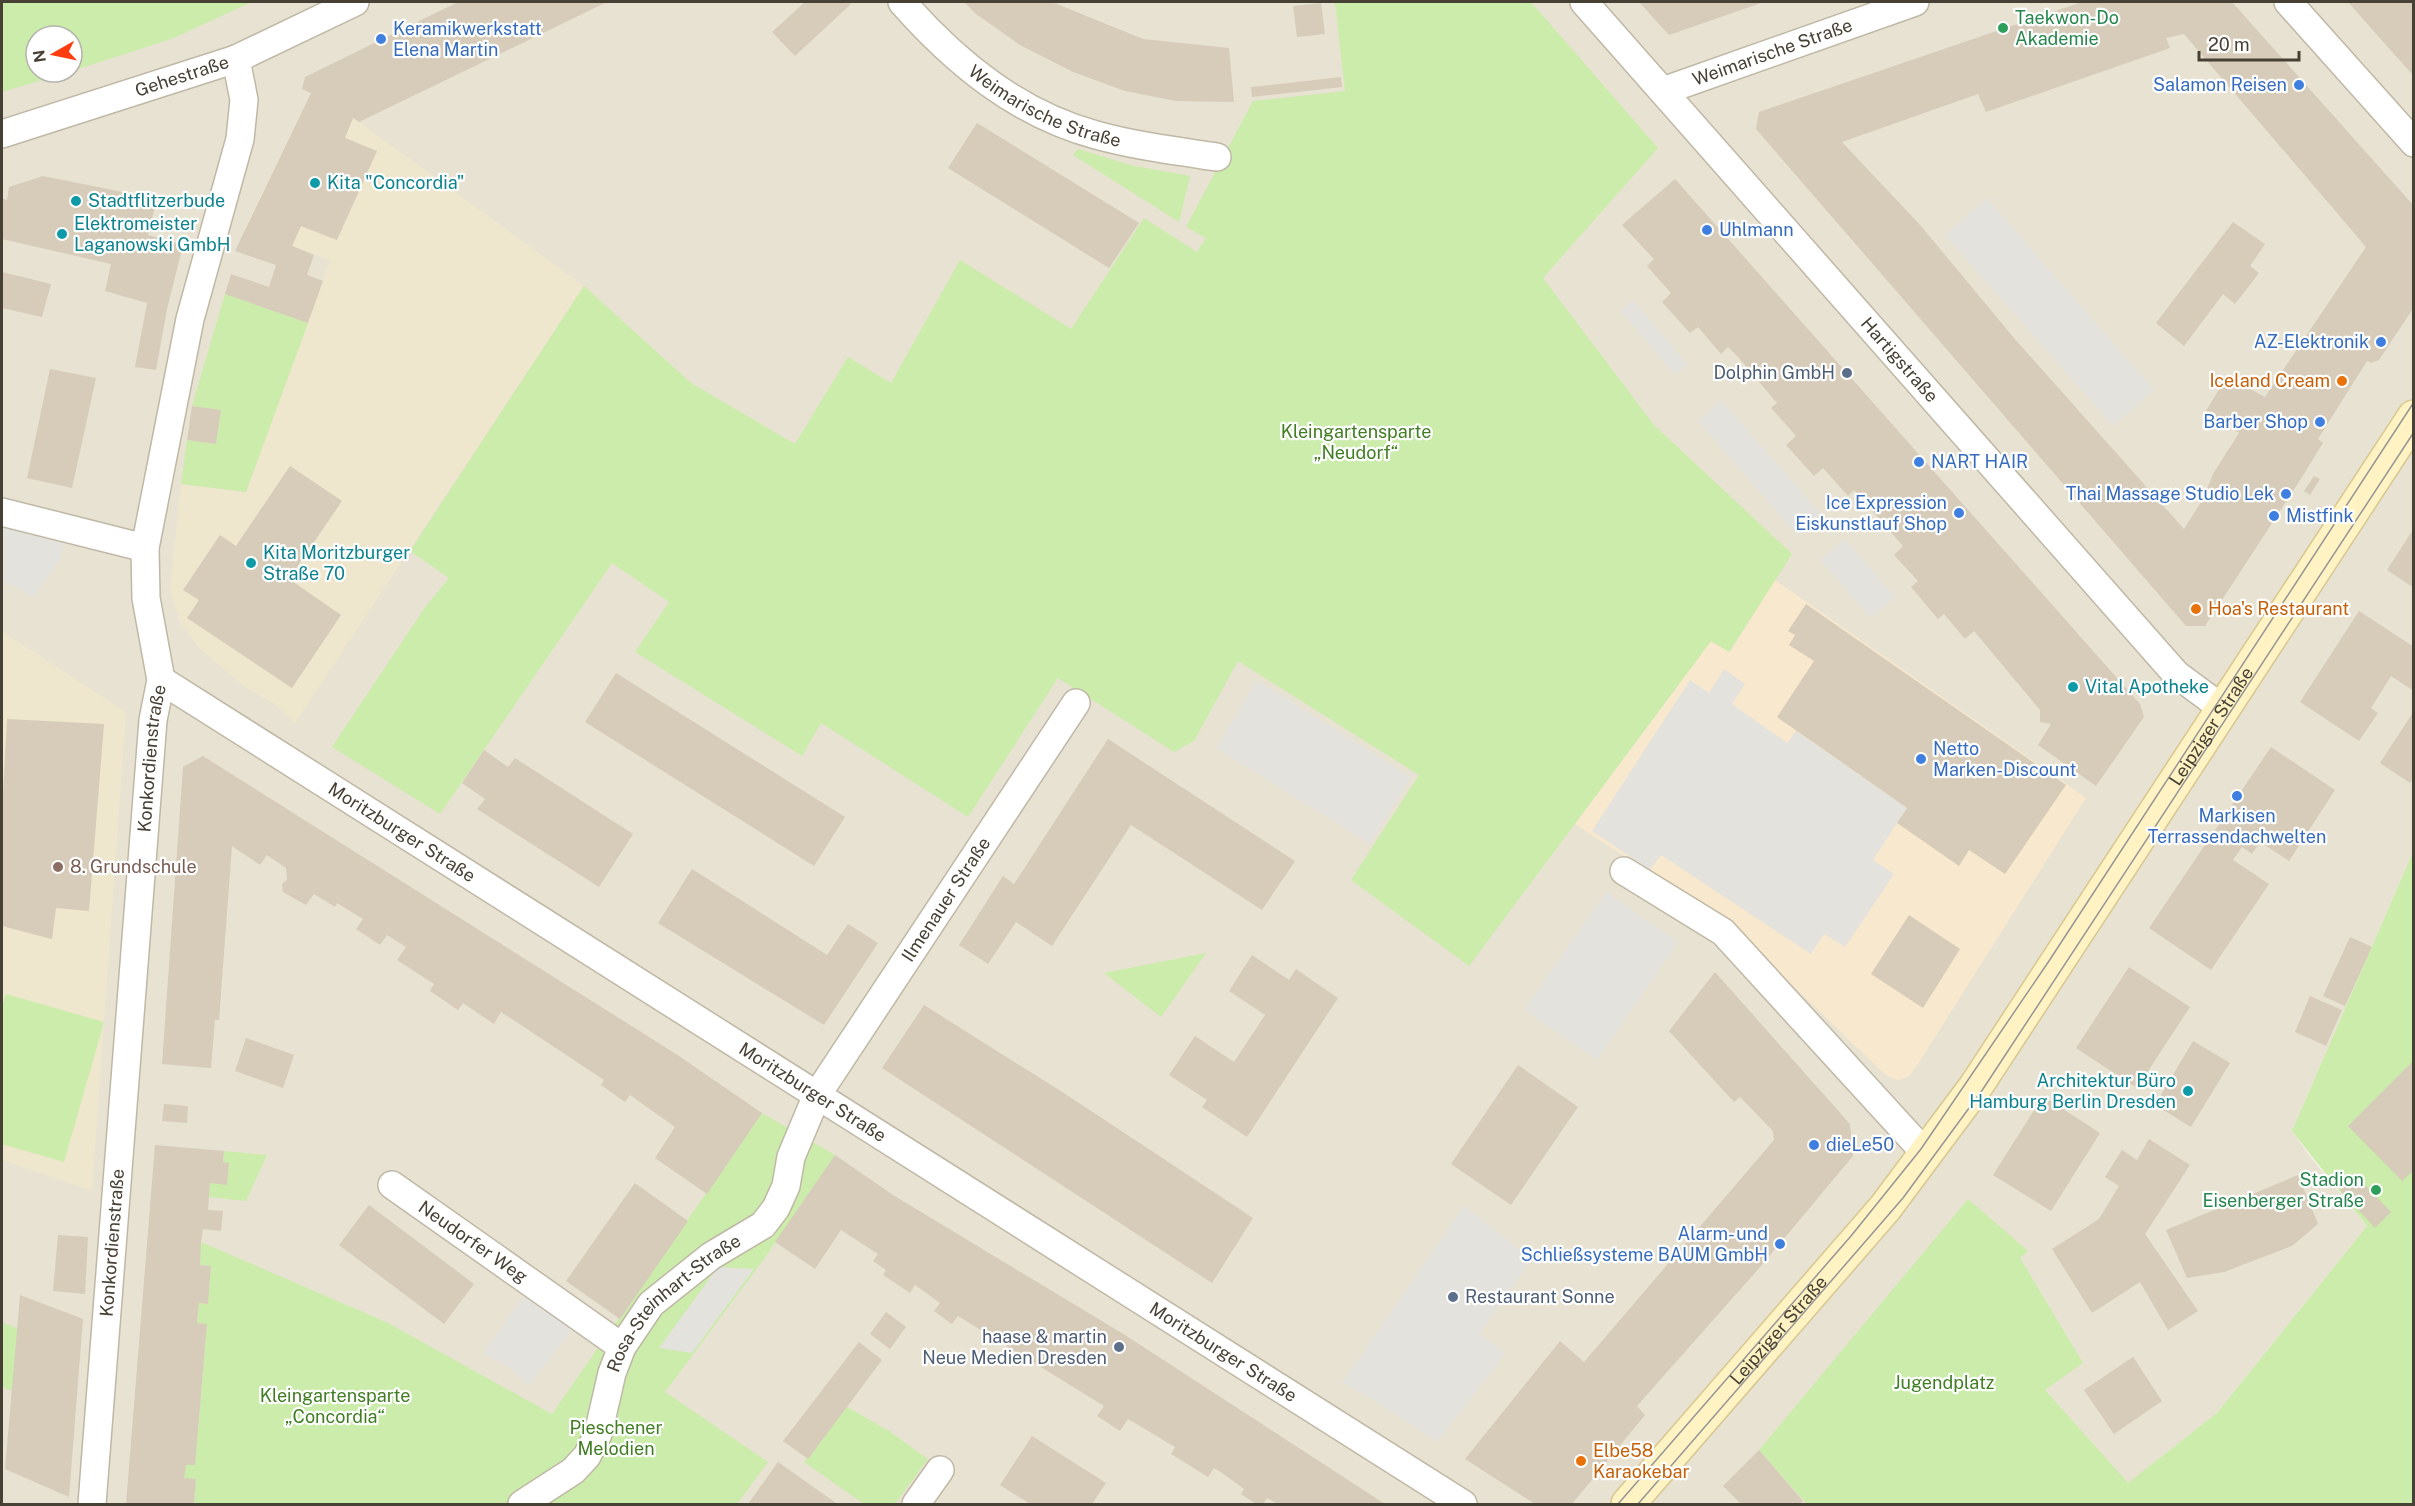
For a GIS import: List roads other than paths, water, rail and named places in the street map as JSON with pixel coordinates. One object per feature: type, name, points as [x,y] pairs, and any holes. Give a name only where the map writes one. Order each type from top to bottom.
[{"type":"main road","name":"Leipziger Straße","points":[[1628,1504],[1849,1250],[1926,1154],[1976,1086],[2414,417]]},
{"type":"street","name":"Gehestraße","points":[[2,134],[236,58],[355,2]]},
{"type":"street","name":"Weimarische Straße","points":[[902,2],[935,39],[1017,103],[1093,135],[1150,148],[1218,157]]},
{"type":"street","name":"Hartigstraße","points":[[1584,2],[2176,675],[2222,708]]},
{"type":"street","name":"Weimarische Straße","points":[[1663,91],[1915,2]]},
{"type":"street","points":[[2288,2],[2414,143]]},
{"type":"street","name":"Konkordienstraße","points":[[92,1504],[153,720],[161,680],[146,598],[145,548],[190,319],[240,139],[244,100],[236,58]]},
{"type":"street","points":[[2,512],[145,548]]},
{"type":"street","name":"Moritzburger Straße","points":[[161,680],[1463,1504]]},
{"type":"street","name":"Ilmenauer Straße","points":[[817,1095],[1076,703]]},
{"type":"street","points":[[1624,871],[1723,932],[1926,1154]]},
{"type":"street","name":"Rosa-Steinhart-Straße","points":[[522,1504],[573,1471],[587,1456],[598,1434],[612,1373],[622,1347],[644,1314],[662,1293],[711,1256],[763,1225],[776,1208],[786,1186],[791,1157],[817,1095]]},
{"type":"street","name":"Neudorfer Weg","points":[[392,1185],[551,1305],[622,1347]]},
{"type":"street","points":[[916,1504],[940,1470]]},
{"type":"tram line","points":[[1618,1504],[1851,1236],[1921,1149],[2049,961],[2414,402]]},
{"type":"tram line","points":[[1638,1504],[1903,1198],[1983,1089],[2414,432]]},
{"type":"place","name":"Taekwon-Do Akademie","points":[[2003,28]]},
{"type":"place","name":"Keramikwerkstatt Elena Martin","points":[[381,39]]},
{"type":"place","name":"Salamon Reisen","points":[[2299,85]]},
{"type":"place","name":"Kita \"Concordia\"","points":[[315,183]]},
{"type":"place","name":"Stadtflitzerbude","points":[[76,201]]},
{"type":"place","name":"Uhlmann","points":[[1707,230]]},
{"type":"place","name":"Elektromeister Laganowski GmbH","points":[[62,234]]},
{"type":"place","name":"AZ-Elektronik","points":[[2381,342]]},
{"type":"place","name":"Dolphin GmbH","points":[[1847,373]]},
{"type":"place","name":"Iceland Cream","points":[[2342,381]]},
{"type":"place","name":"Barber Shop","points":[[2320,422]]},
{"type":"place","name":"NART HAIR","points":[[1919,462]]},
{"type":"place","name":"Thai Massage Studio Lek","points":[[2286,494]]},
{"type":"place","name":"Ice Expression Eiskunstlauf Shop","points":[[1959,513]]},
{"type":"place","name":"Mistfink","points":[[2274,516]]},
{"type":"place","name":"Kita Moritzburger Straße 70","points":[[251,563]]},
{"type":"place","name":"Hoa's Restaurant","points":[[2196,609]]},
{"type":"place","name":"Vital Apotheke","points":[[2073,687]]},
{"type":"place","name":"Netto Marken-Discount","points":[[1921,759]]},
{"type":"place","name":"Markisen Terrassendachwelten","points":[[2237,796]]},
{"type":"place","name":"8. Grundschule","points":[[58,867]]},
{"type":"place","name":"Architektur Büro Hamburg Berlin Dresden","points":[[2188,1091]]},
{"type":"place","name":"dieLe50","points":[[1814,1145]]},
{"type":"place","name":"Stadion Eisenberger Straße","points":[[2376,1190]]},
{"type":"place","name":"Alarm- und Schließsysteme BAUM GmbH","points":[[1780,1244]]},
{"type":"place","name":"Restaurant Sonne","points":[[1453,1297]]},
{"type":"place","name":"haase & martin Neue Medien Dresden","points":[[1119,1347]]},
{"type":"place","name":"Elbe58 Karaokebar","points":[[1581,1461]]},
{"type":"park label","name":"Kleingartensparte „Neudorf“","points":[[1356,442]]},
{"type":"park label","name":"Jugendplatz","points":[[1944,1383]]},
{"type":"park label","name":"Kleingartensparte „Concordia“","points":[[335,1406]]},
{"type":"park label","name":"Pieschener Melodien","points":[[616,1438]]}]
